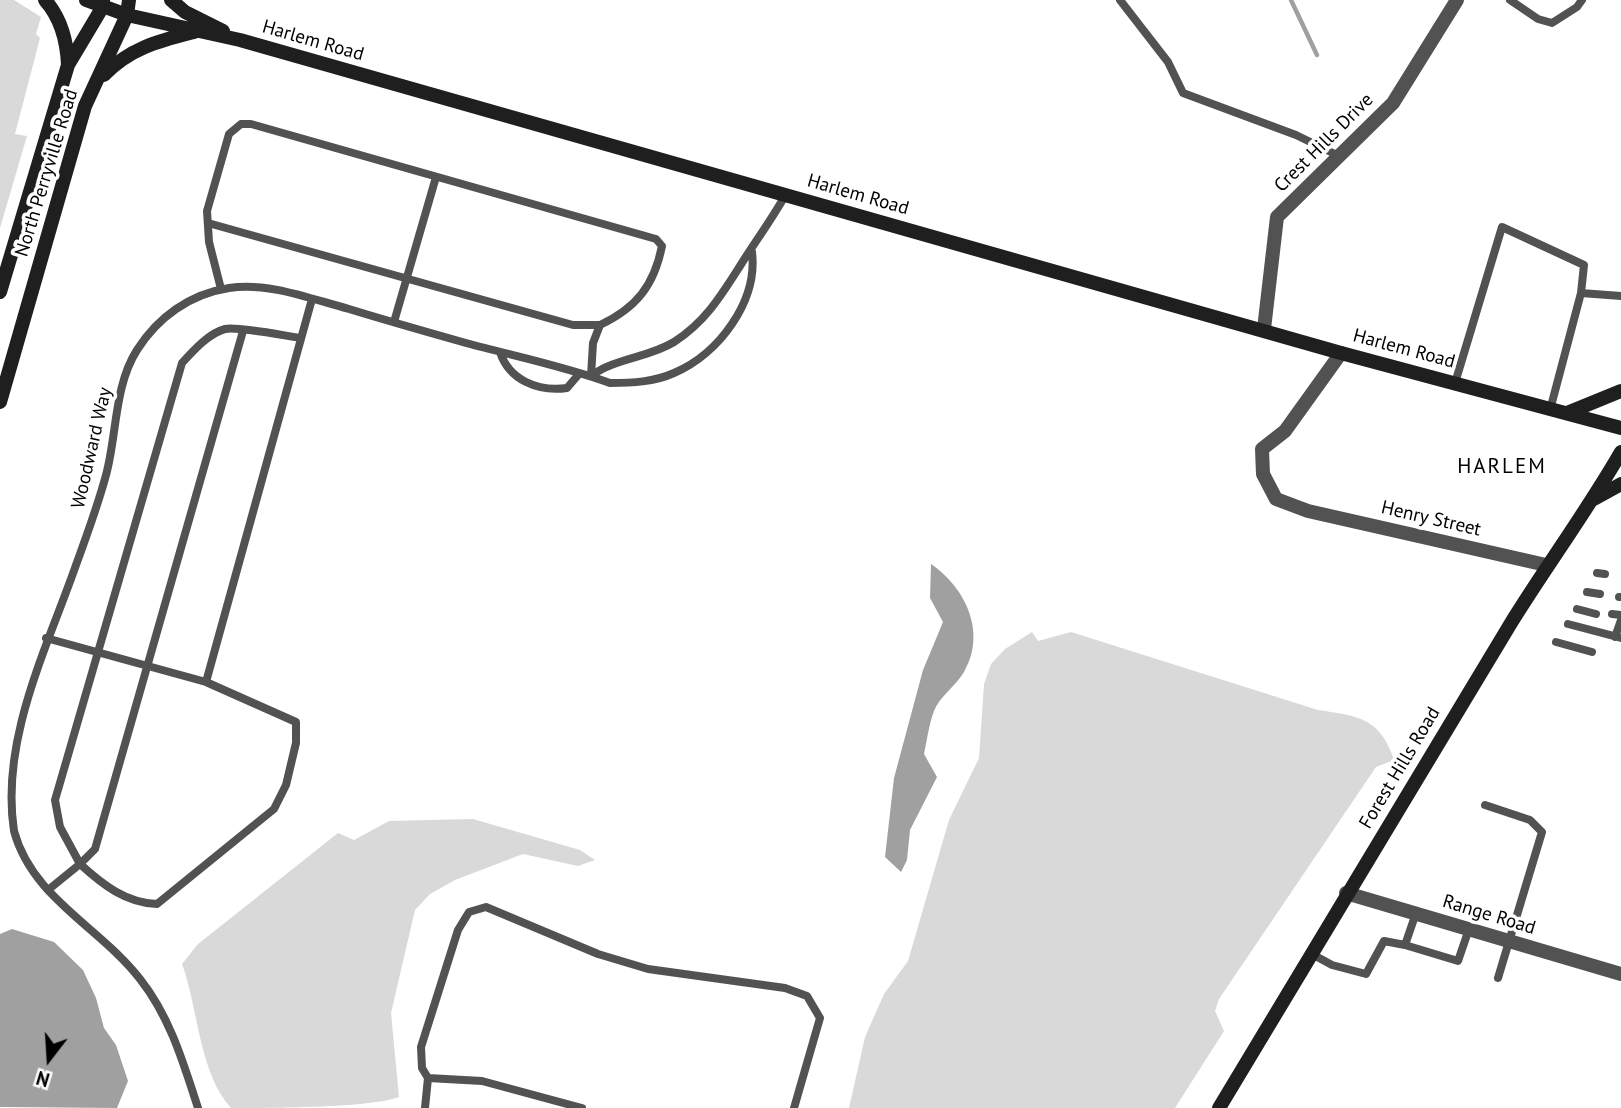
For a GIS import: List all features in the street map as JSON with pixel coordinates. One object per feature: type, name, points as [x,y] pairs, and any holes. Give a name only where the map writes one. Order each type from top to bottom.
[{"type":"main road","points":[[45,0],[54,10],[67,45],[68,65]]},
{"type":"main road","name":"Harlem Road","points":[[86,0],[127,15],[240,40],[1341,353],[1621,428]]},
{"type":"main road","name":"North Perryville Road","points":[[0,402],[85,106],[127,15],[129,0]]},
{"type":"main road","points":[[171,0],[186,12],[240,40]]},
{"type":"main road","name":"North Perryville Road","points":[[0,292],[68,65],[103,4]]},
{"type":"main road","points":[[85,106],[109,70],[137,48],[194,32],[240,40]]},
{"type":"main road","points":[[1566,414],[1621,391]]},
{"type":"main road","name":"Forest Hills Road","points":[[1219,1108],[1346,892],[1546,565],[1593,500],[1621,452]]},
{"type":"main road","points":[[1593,500],[1621,484]]},
{"type":"street","name":"Crest Hills Drive","points":[[1264,329],[1278,217],[1392,103],[1457,0]]},
{"type":"street","name":"Henry Street","points":[[1341,353],[1285,431],[1262,449],[1263,474],[1276,499],[1308,511],[1546,565]]},
{"type":"street","name":"Range Road","points":[[1346,892],[1621,974]]},
{"type":"lane","points":[[1120,0],[1168,62],[1183,93],[1296,135],[1339,156]]},
{"type":"lane","points":[[1510,0],[1538,19],[1552,23],[1577,7],[1582,0]]},
{"type":"lane","points":[[208,223],[573,325],[600,325],[623,314],[645,293],[658,269],[662,246],[656,239],[242,124],[229,134],[206,211],[208,223],[221,289]]},
{"type":"lane","points":[[394,322],[436,177]]},
{"type":"lane","name":"Woodward Way","points":[[591,376],[608,366],[655,352],[691,330],[716,305],[752,252],[786,194]]},
{"type":"lane","points":[[1455,383],[1502,227],[1584,265],[1581,293],[1550,410]]},
{"type":"lane","name":"Woodward Way","points":[[198,1108],[181,1052],[141,979],[105,940],[48,890],[19,846],[9,806],[7,779],[24,704],[107,473],[123,384],[136,351],[162,319],[178,306],[221,289],[251,286],[312,299],[610,383],[658,379],[690,365],[704,355],[732,324],[749,290],[754,269],[752,252]]},
{"type":"lane","points":[[1581,293],[1621,296]]},
{"type":"lane","points":[[206,682],[312,299]]},
{"type":"lane","points":[[591,376],[593,343],[600,325]]},
{"type":"lane","points":[[46,638],[100,652],[206,682],[296,722],[296,743],[288,774],[274,809],[157,904],[138,903],[101,883],[80,864],[60,827],[55,800],[100,652],[182,363],[198,346],[225,329],[301,338]]},
{"type":"lane","points":[[48,890],[95,849],[243,331]]},
{"type":"lane","points":[[500,352],[511,375],[520,380],[558,389],[567,388],[579,374]]},
{"type":"lane","points":[[1587,592],[1600,594]]},
{"type":"lane","points":[[1577,609],[1596,614]]},
{"type":"lane","points":[[1568,624],[1618,637],[1618,616]]},
{"type":"lane","points":[[1556,642],[1592,652]]},
{"type":"lane","points":[[1485,806],[1530,820],[1542,832],[1498,978]]},
{"type":"lane","points":[[425,1108],[428,1078],[422,1068],[421,1047],[458,930],[468,912],[486,907],[598,954],[648,970],[785,988],[807,996],[820,1018],[794,1108]]},
{"type":"lane","points":[[1405,945],[1416,913]]},
{"type":"lane","points":[[1310,953],[1332,965],[1367,974],[1384,941],[1458,961],[1469,929]]},
{"type":"lane","points":[[428,1078],[482,1081],[582,1108]]},
{"type":"shaded area","points":[[0,0],[14,0],[41,17],[36,34],[40,38],[15,134],[27,136],[0,228]]},
{"type":"shaded area","points":[[931,564],[963,598],[973,627],[973,642],[971,657],[964,672],[936,706],[932,716],[924,754],[937,777],[910,830],[907,860],[901,872],[885,857],[894,778],[923,670],[943,622],[930,598]]},
{"type":"shaded area","points":[[1032,632],[1038,641],[1071,632],[1318,710],[1356,717],[1375,727],[1394,760],[1376,767],[1219,999],[1215,1011],[1224,1031],[1175,1108],[849,1108],[865,1037],[884,994],[908,961],[949,820],[979,758],[984,684],[991,664],[1005,649]]},
{"type":"shaded area","points":[[473,819],[580,850],[595,860],[578,866],[523,854],[455,880],[430,894],[415,910],[391,1013],[399,1097],[343,1105],[231,1108],[212,1077],[182,964],[198,944],[338,833],[354,840],[389,821]]},
{"type":"shaded area","points":[[12,929],[54,942],[83,970],[96,998],[104,1028],[116,1045],[128,1081],[117,1108],[0,1107],[0,934]]},
{"type":"waterway","points":[[1291,0],[1317,55]]},
{"type":"district","name":"HARLEM","points":[[1502,467]]}]
